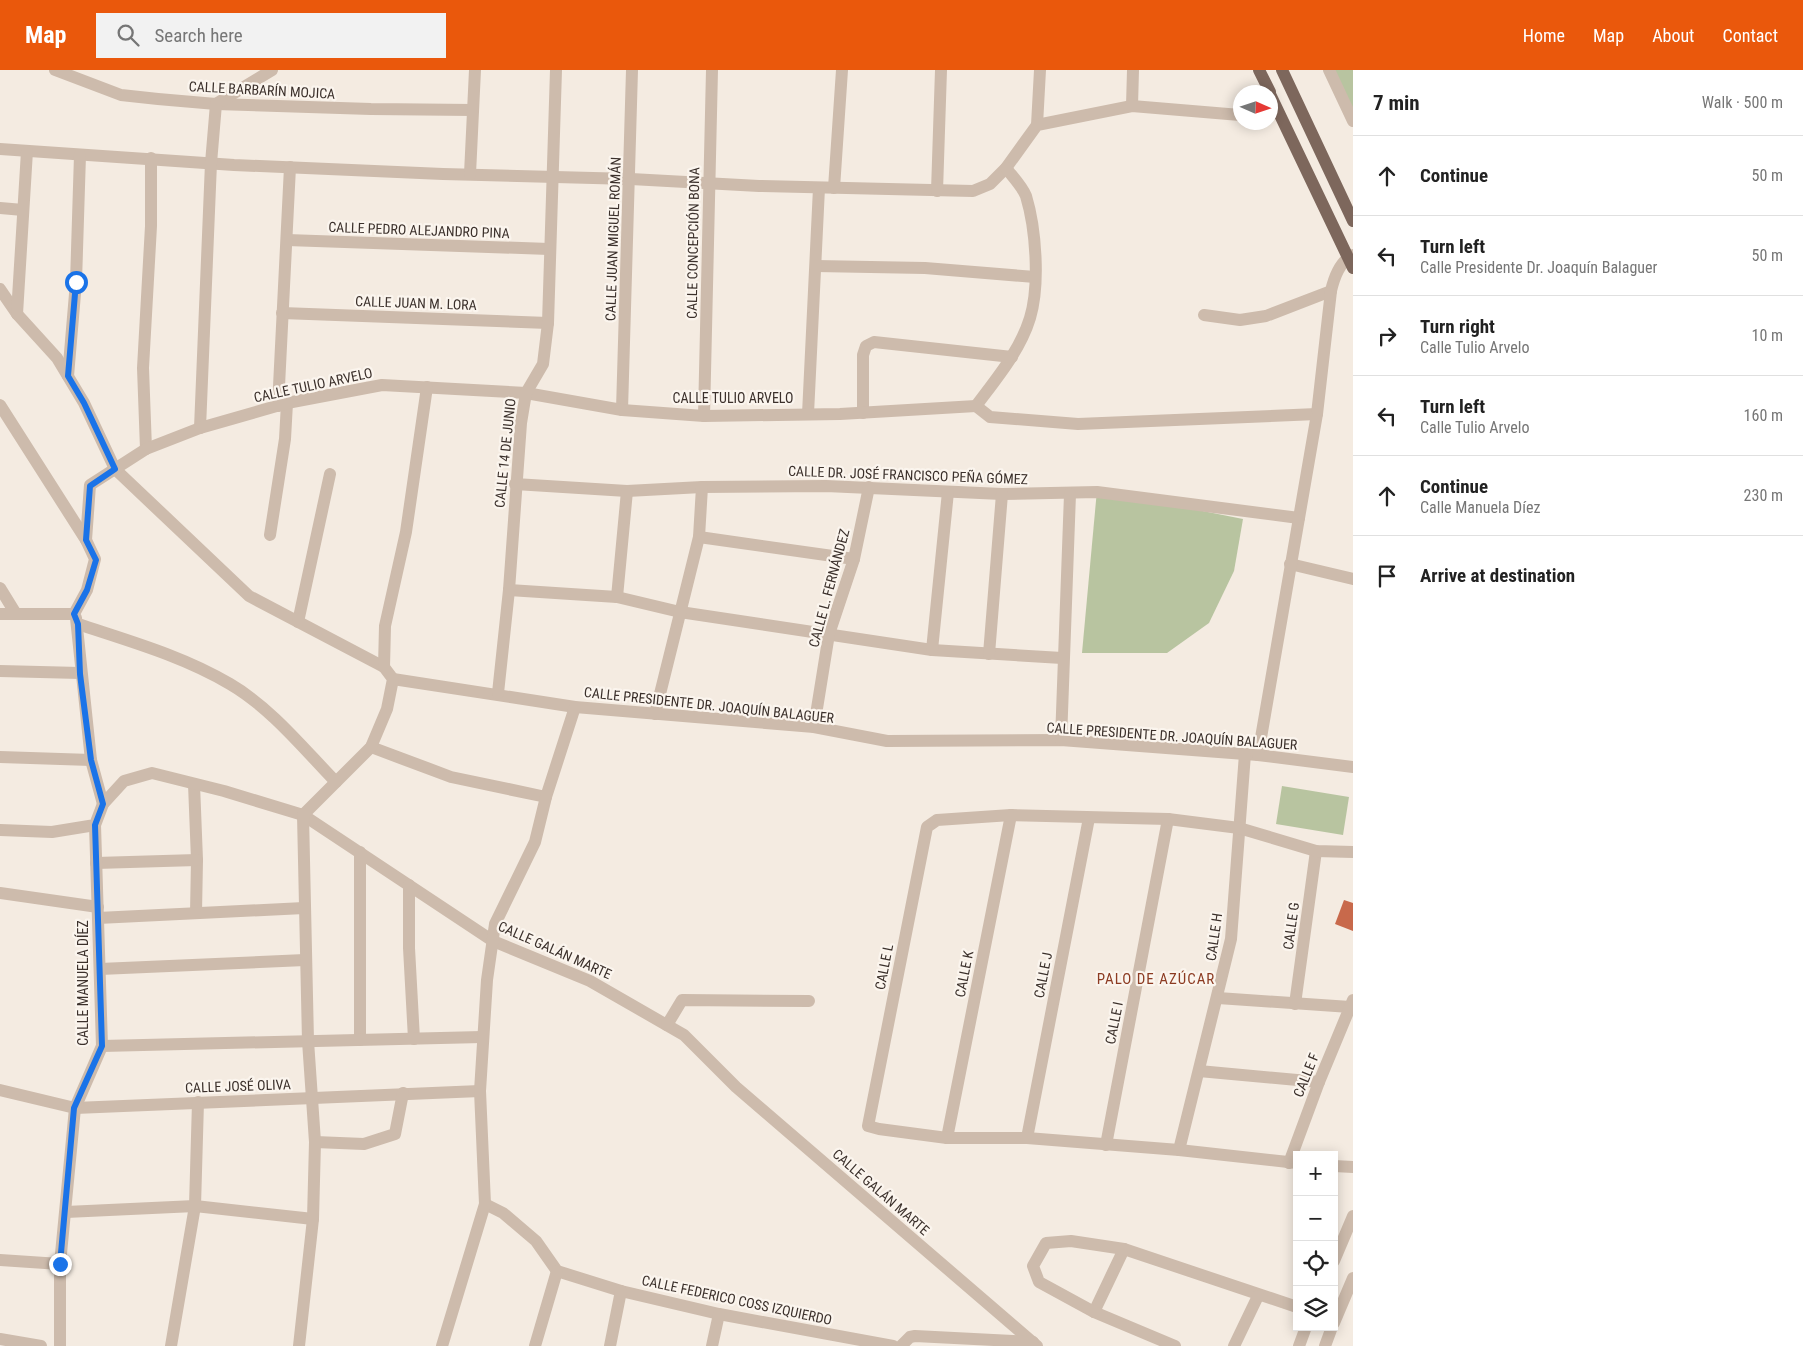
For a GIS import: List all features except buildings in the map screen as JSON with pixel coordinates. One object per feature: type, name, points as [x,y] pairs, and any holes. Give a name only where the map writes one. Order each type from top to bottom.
[{"type":"main road","points":[[1259,70],[1266,85]]},
{"type":"main road","points":[[1282,70],[1353,221]]},
{"type":"main road","points":[[1278,122],[1351,260]]},
{"type":"street","name":"CALLE BARBARÍN MOJICA","points":[[56,70],[121,95],[216,104],[372,110],[473,110]]},
{"type":"street","points":[[200,428],[211,164],[216,104],[272,70]]},
{"type":"street","points":[[470,174],[476,70]]},
{"type":"street","name":"CALLE 14 DE JUNIO","points":[[498,693],[509,590],[515,484],[521,422],[526,393],[543,364],[548,323],[556,70]]},
{"type":"street","name":"CALLE JUAN MIGUEL ROMÁN","points":[[622,410],[631,179],[632,70]]},
{"type":"street","name":"CALLE CONCEPCIÓN BONA","points":[[704,416],[712,70]]},
{"type":"street","points":[[834,188],[842,70]]},
{"type":"street","points":[[937,191],[941,70]]},
{"type":"street","points":[[0,149],[151,158],[211,164],[553,178],[631,179],[819,188],[973,191],[990,184],[1006,168],[1037,125],[1040,70]]},
{"type":"street","points":[[1132,106],[1133,70]]},
{"type":"street","points":[[1328,70],[1353,121]]},
{"type":"street","points":[[1037,125],[1132,106],[1233,114]]},
{"type":"street","points":[[17,314],[27,151]]},
{"type":"street","points":[[68,376],[76,282],[80,155]]},
{"type":"street","points":[[146,449],[144,368],[151,226],[151,158]]},
{"type":"street","points":[[270,535],[285,438],[282,404],[282,313],[290,167]]},
{"type":"street","points":[[1006,168],[1025,194],[1034,238],[1035,277],[1030,318],[1012,357],[976,406],[990,417],[1078,424],[1317,414]]},
{"type":"street","points":[[808,414],[819,188]]},
{"type":"street","points":[[0,208],[23,210]]},
{"type":"street","name":"CALLE PEDRO ALEJANDRO PINA","points":[[287,240],[549,250]]},
{"type":"street","points":[[1258,755],[1317,414],[1331,291],[1335,276],[1351,260]]},
{"type":"street","points":[[816,266],[925,268],[1035,277]]},
{"type":"street","points":[[0,288],[17,314],[57,358],[84,403],[115,469],[249,596],[384,667],[393,678],[387,709],[371,747],[303,814],[305,960],[315,1142],[313,1219],[299,1346]]},
{"type":"street","points":[[1204,315],[1240,320],[1266,316],[1331,291]]},
{"type":"street","name":"CALLE JUAN M. LORA","points":[[282,313],[548,323]]},
{"type":"street","points":[[863,413],[863,355],[866,346],[874,342],[1012,357]]},
{"type":"street","name":"CALLE TULIO ARVELO","points":[[76,619],[96,560],[86,540],[90,486],[146,449],[200,428],[282,404],[382,385],[526,393],[622,410],[704,416],[863,413],[976,406]]},
{"type":"street","points":[[384,667],[385,626],[406,532],[427,387]]},
{"type":"street","points":[[0,405],[86,540]]},
{"type":"street","points":[[298,622],[330,474]]},
{"type":"street","name":"CALLE DR. JOSÉ FRANCISCO PEÑA GÓMEZ","points":[[515,484],[628,491],[702,487],[869,487],[1002,494],[1097,492],[1299,518]]},
{"type":"street","points":[[655,714],[699,537],[702,487]]},
{"type":"street","name":"CALLE L. FERNÁNDEZ","points":[[814,727],[829,634],[854,559],[869,487]]},
{"type":"street","points":[[617,597],[628,491]]},
{"type":"street","points":[[932,650],[948,492]]},
{"type":"street","points":[[989,654],[1002,494]]},
{"type":"street","points":[[1060,740],[1070,494]]},
{"type":"street","points":[[699,537],[854,559]]},
{"type":"street","points":[[1290,564],[1353,580]]},
{"type":"street","points":[[0,588],[16,614]]},
{"type":"street","points":[[509,590],[617,597],[680,612],[932,650],[1062,658]]},
{"type":"street","points":[[0,614],[76,619],[181,659],[231,684],[275,719],[336,782]]},
{"type":"street","points":[[76,619],[80,674],[91,760],[103,804]]},
{"type":"street","points":[[0,671],[80,674]]},
{"type":"street","name":"CALLE PRESIDENTE DR. JOAQUÍN BALAGUER","points":[[393,678],[498,693],[574,707],[814,727],[887,741],[1060,740],[1258,755],[1353,767]]},
{"type":"street","points":[[442,1346],[485,1204],[480,1092],[482,1037],[495,924],[535,842],[546,797],[574,707]]},
{"type":"street","points":[[371,747],[451,777],[546,797]]},
{"type":"street","name":"CALLE H","points":[[1180,1150],[1231,939],[1244,754]]},
{"type":"street","points":[[0,757],[91,760]]},
{"type":"street","name":"CALLE GALÁN MARTE","points":[[95,825],[103,804],[124,781],[152,773],[303,814],[492,940],[590,980],[684,1036],[736,1087],[1035,1344]]},
{"type":"street","points":[[194,784],[198,860],[196,913]]},
{"type":"street","points":[[1011,815],[1168,819],[1239,828],[1316,851],[1353,852]]},
{"type":"street","name":"CALLE L","points":[[947,1138],[879,1130],[868,1126],[927,827],[937,820],[1011,815]]},
{"type":"street","name":"CALLE K","points":[[947,1138],[1011,815]]},
{"type":"street","name":"CALLE J","points":[[1027,1138],[1089,818]]},
{"type":"street","name":"CALLE I","points":[[1106,1145],[1168,819]]},
{"type":"street","points":[[0,830],[52,832],[95,825]]},
{"type":"street","name":"CALLE MANUELA DÍEZ","points":[[60,1346],[60,1264],[74,1108],[102,1046],[95,825]]},
{"type":"street","name":"CALLE G","points":[[1295,1004],[1316,851]]},
{"type":"street","points":[[360,852],[360,1040]]},
{"type":"street","points":[[96,863],[198,860]]},
{"type":"street","points":[[409,885],[409,948],[414,1038]]},
{"type":"street","points":[[0,893],[98,912],[196,913],[304,908]]},
{"type":"street","points":[[100,969],[305,960]]},
{"type":"street","points":[[1218,998],[1295,1004],[1352,1003]]},
{"type":"street","points":[[667,1025],[682,1000],[809,1001]]},
{"type":"street","name":"CALLE F","points":[[1297,1151],[1319,1082],[1352,1003]]},
{"type":"street","points":[[102,1046],[482,1037]]},
{"type":"street","points":[[1199,1071],[1319,1082]]},
{"type":"street","name":"CALLE JOSÉ OLIVA","points":[[0,1090],[74,1108],[403,1093],[480,1092]]},
{"type":"street","points":[[315,1142],[364,1144],[395,1134],[403,1093]]},
{"type":"street","points":[[171,1346],[195,1206],[198,1102]]},
{"type":"street","points":[[947,1138],[1027,1138],[1180,1150],[1293,1163]]},
{"type":"street","points":[[1338,1166],[1353,1167]]},
{"type":"street","points":[[485,1204],[503,1213],[536,1241],[557,1271],[534,1346]]},
{"type":"street","points":[[66,1212],[195,1206],[313,1219]]},
{"type":"street","points":[[1338,1252],[1353,1216]]},
{"type":"street","points":[[1175,1346],[1094,1312],[1040,1282],[1033,1266],[1046,1243],[1071,1241],[1124,1249],[1293,1307]]},
{"type":"street","points":[[1094,1312],[1124,1249]]},
{"type":"street","points":[[0,1260],[60,1264]]},
{"type":"street","name":"CALLE FEDERICO COSS IZQUIERDO","points":[[557,1271],[622,1291],[718,1314],[893,1346]]},
{"type":"street","points":[[1338,1313],[1353,1278]]},
{"type":"street","points":[[610,1346],[622,1291]]},
{"type":"street","points":[[1234,1346],[1258,1296]]},
{"type":"street","points":[[712,1346],[718,1314]]},
{"type":"street","points":[[1299,1346],[1305,1331]]},
{"type":"street","points":[[1324,1346],[1330,1331]]},
{"type":"street","points":[[901,1346],[910,1337],[915,1336],[1035,1344]]},
{"type":"street","points":[[0,1339],[41,1346]]},
{"type":"green space","points":[[1329,70],[1353,70],[1353,119]]},
{"type":"green space","points":[[1097,490],[1243,519],[1234,571],[1209,623],[1167,653],[1082,653]]},
{"type":"green space","points":[[1282,786],[1349,797],[1343,835],[1276,824]]},
{"type":"district","name":"PALO DE AZÚCAR","points":[[1156,979]]},
{"type":"route","points":[[60,1264],[74,1108],[102,1046],[95,825],[103,804],[91,760],[80,674],[78,624],[74,614],[87,590],[96,560],[86,540],[90,486],[115,469],[84,403],[68,376],[76,282]]}]
